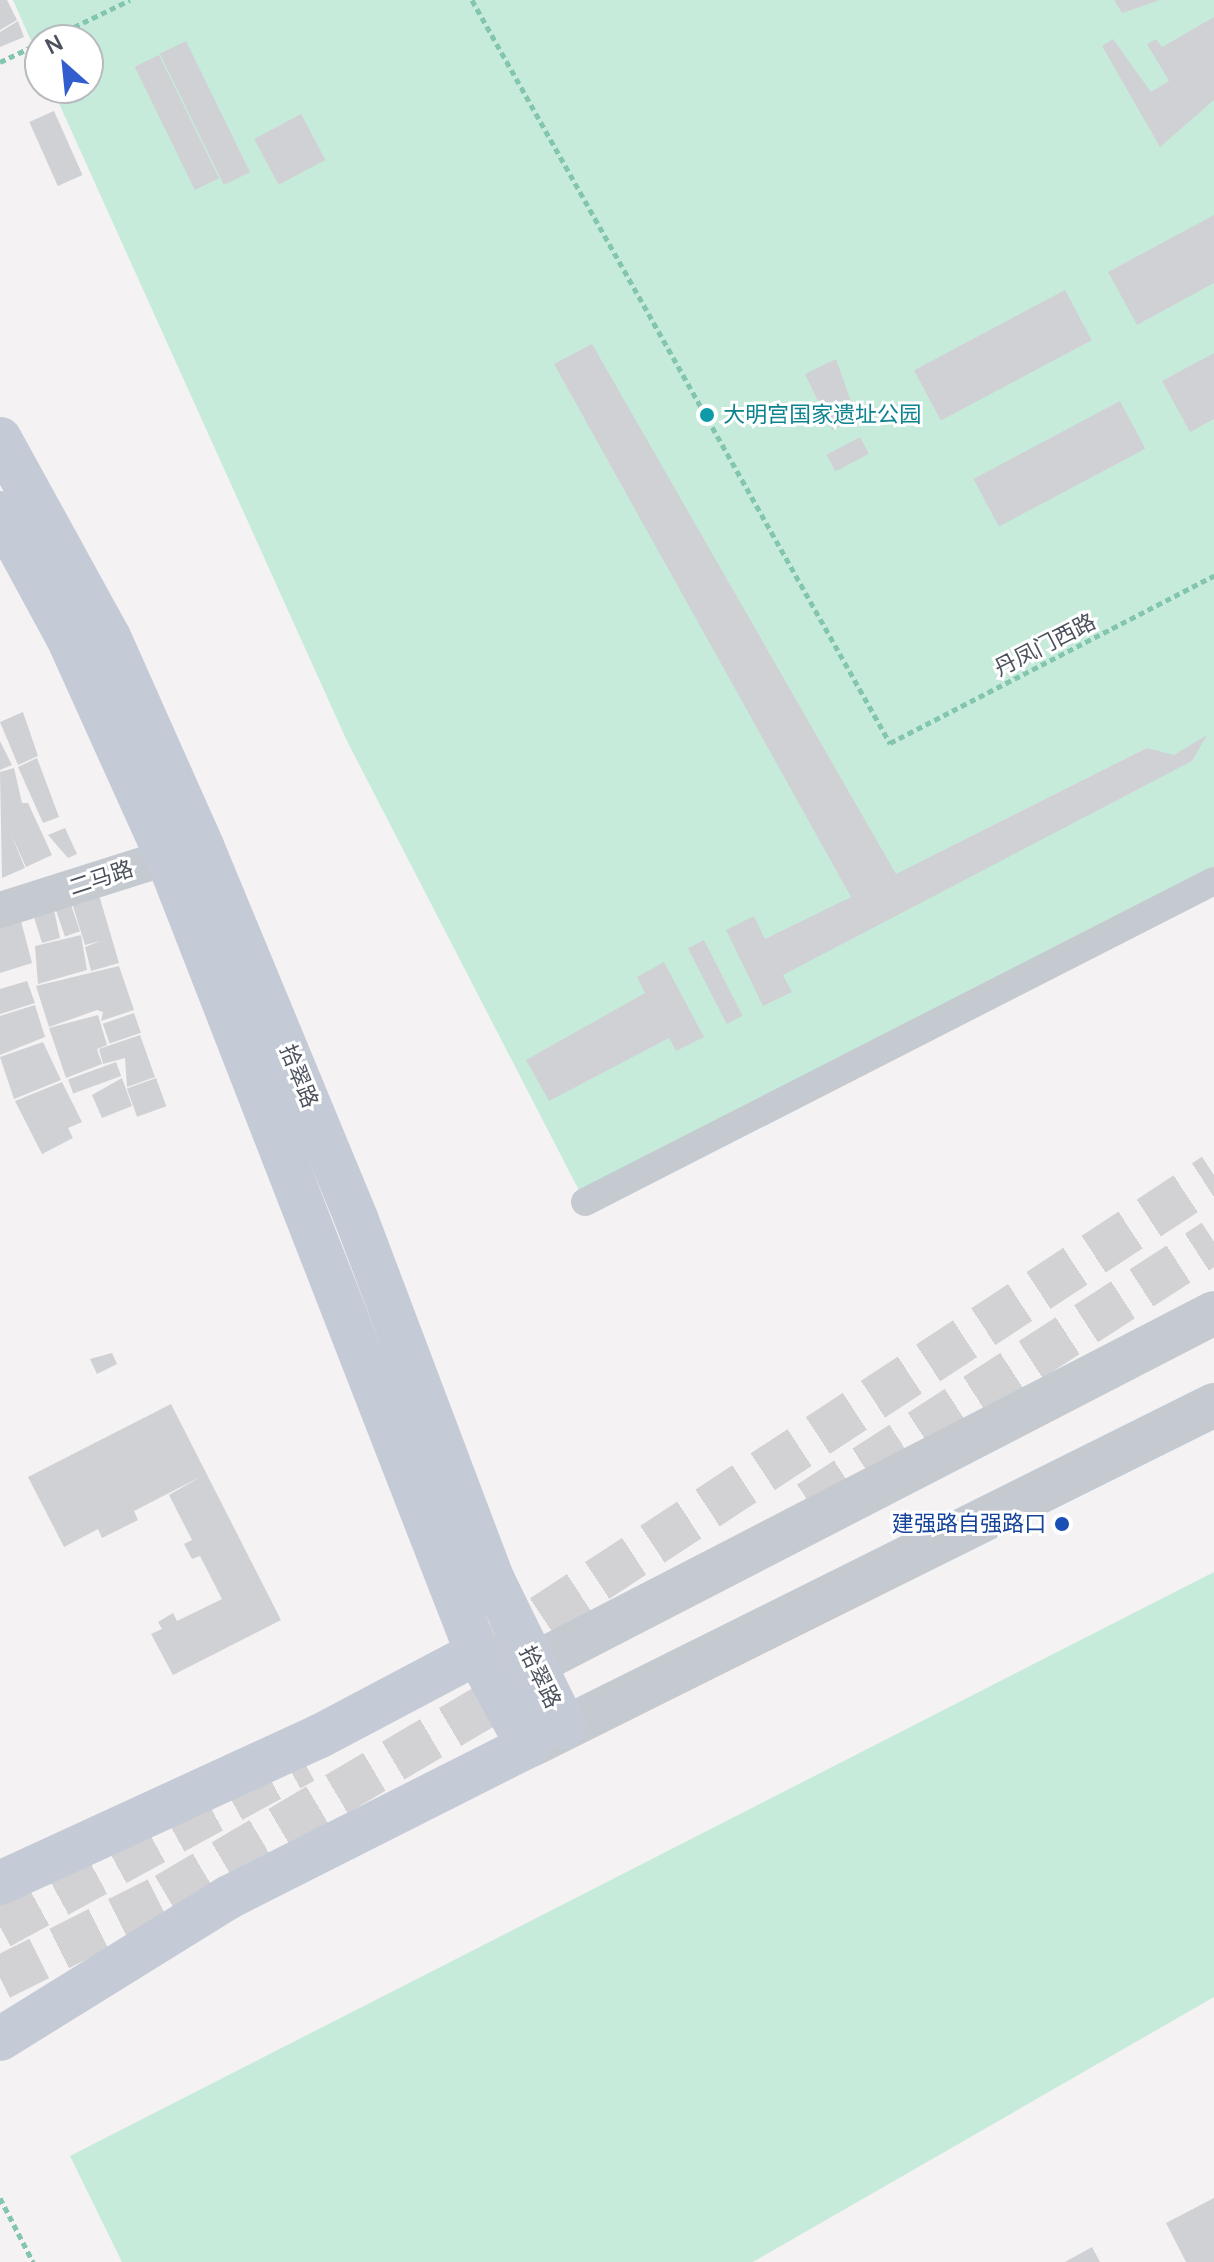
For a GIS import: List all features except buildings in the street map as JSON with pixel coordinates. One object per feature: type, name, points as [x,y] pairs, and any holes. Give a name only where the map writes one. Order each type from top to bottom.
[{"type":"main road","name":"拾翠路","points":[[0,439],[109,637],[184,852],[477,1653],[547,1737]]},
{"type":"main road","name":"拾翠路","points":[[0,513],[184,852],[356,1218],[492,1578],[534,1664],[547,1737]]},
{"type":"main road","points":[[0,1883],[320,1736],[477,1653]]},
{"type":"main road","points":[[0,2039],[229,1897],[547,1737]]},
{"type":"street","name":"二马路","points":[[0,910],[184,852]]},
{"type":"street","points":[[585,1202],[1214,881]]},
{"type":"street","points":[[477,1653],[534,1664],[1214,1313]]},
{"type":"street","points":[[547,1737],[1214,1405]]},
{"type":"path","points":[[80,24],[130,0]]},
{"type":"path","name":"丹凤门西路","points":[[472,0],[890,743],[1214,576]]},
{"type":"path","points":[[0,62],[24,51]]},
{"type":"path","points":[[0,2198],[33,2262]]},
{"type":"green space","name":"大明宫国家遗址公园","points":[[13,0],[1214,0],[1214,883],[585,1202],[347,741],[59,104],[104,104],[104,24],[24,25]]},
{"type":"green space","points":[[1214,1572],[1214,1997],[753,2262],[122,2262],[70,2156]]},
{"type":"tunnel","points":[[487,1653],[1214,1175]]},
{"type":"tunnel","points":[[809,1503],[1214,1241]]},
{"type":"tunnel","points":[[0,1978],[166,1895],[534,1677]]},
{"type":"tunnel","points":[[0,1927],[304,1761]]},
{"type":"place","name":"大明宫国家遗址公园","points":[[707,415]]},
{"type":"place","name":"建强路自强路口","points":[[1062,1524]]}]
